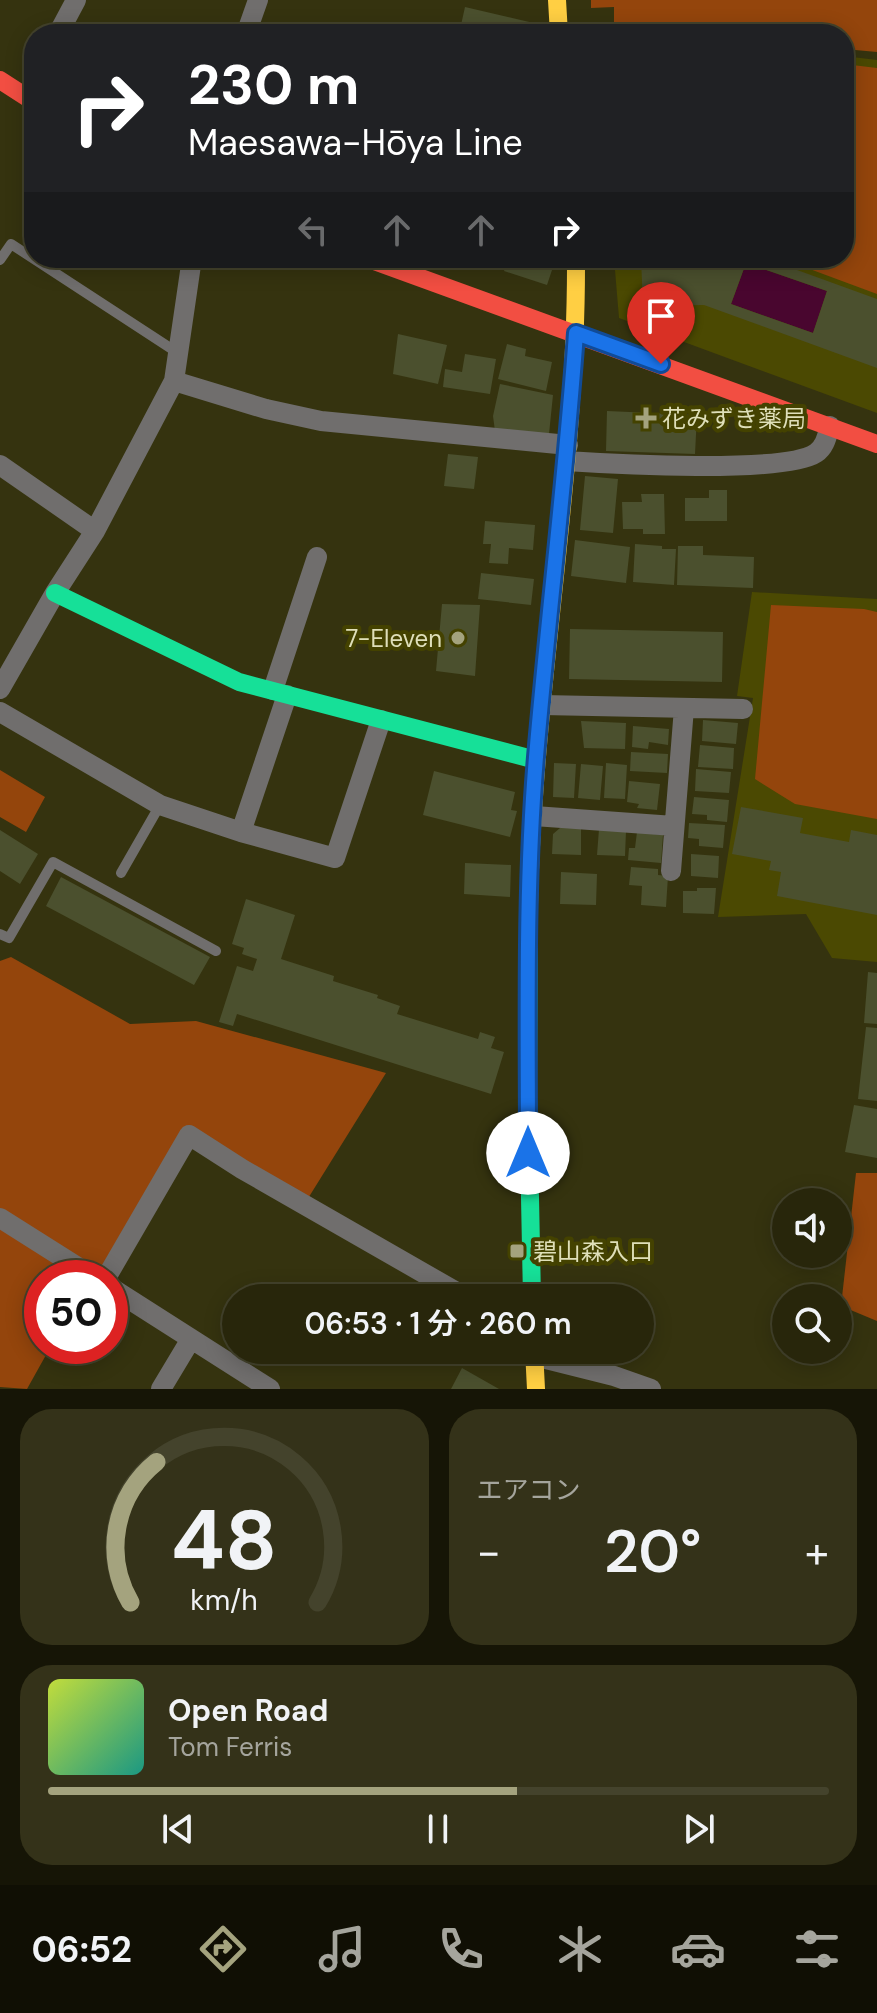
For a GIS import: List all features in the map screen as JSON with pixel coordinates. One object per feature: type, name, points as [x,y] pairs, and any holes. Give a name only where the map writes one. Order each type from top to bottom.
[{"type":"main road","points":[[557,0],[558,24]]},
{"type":"main road","points":[[0,80],[24,96]]},
{"type":"main road","points":[[394,268],[877,444]]},
{"type":"main road","points":[[532,1284],[528,1033],[536,760],[567,453],[576,333],[576,268]]},
{"type":"main road","points":[[55,593],[239,682],[536,760]]},
{"type":"main road","points":[[535,1364],[536,1389]]},
{"type":"street","points":[[63,24],[76,0]]},
{"type":"street","points":[[250,24],[258,0]]},
{"type":"street","points":[[0,689],[95,531],[174,381],[191,268]]},
{"type":"street","points":[[174,381],[266,409],[321,421],[567,453],[633,465],[751,465],[813,455],[823,446],[830,426]]},
{"type":"street","points":[[0,465],[95,531]]},
{"type":"street","points":[[241,832],[317,557]]},
{"type":"street","points":[[542,705],[743,709]]},
{"type":"street","points":[[671,871],[684,708]]},
{"type":"street","points":[[0,712],[160,805],[335,858],[381,720]]},
{"type":"street","points":[[534,816],[674,826]]},
{"type":"street","points":[[116,1260],[189,1135],[242,1169],[443,1284]]},
{"type":"street","points":[[0,1218],[66,1260]]},
{"type":"street","points":[[128,1299],[270,1389]]},
{"type":"street","points":[[161,1389],[191,1339]]},
{"type":"street","points":[[572,1364],[651,1389]]},
{"type":"lane","points":[[0,260],[11,244],[24,252]]},
{"type":"lane","points":[[48,268],[178,353]]},
{"type":"lane","points":[[121,873],[160,805]]},
{"type":"lane","points":[[0,934],[9,938],[53,862],[216,951]]},
{"type":"shaded area","points":[[591,0],[877,0],[877,52],[854,50],[854,24],[614,24],[614,7],[591,8]]},
{"type":"shaded area","points":[[854,57],[877,60],[877,413],[619,318],[615,268],[854,268]]},
{"type":"shaded area","points":[[854,65],[877,68],[877,294],[807,268],[854,268]]},
{"type":"shaded area","points":[[744,268],[760,268],[827,291],[813,333],[731,304]]},
{"type":"shaded area","points":[[752,592],[877,599],[877,962],[832,958],[806,914],[718,917],[753,698],[737,696]]},
{"type":"shaded area","points":[[771,605],[877,612],[877,819],[795,804],[755,779]]},
{"type":"shaded area","points":[[0,770],[45,797],[26,832],[0,817]]},
{"type":"shaded area","points":[[11,957],[130,1024],[196,1021],[386,1073],[307,1200],[187,1126],[109,1260],[79,1260],[0,1211],[0,961]]},
{"type":"shaded area","points":[[856,1173],[877,1173],[877,1321],[852,1311],[852,1284],[843,1284],[845,1268],[852,1268],[852,1208]]},
{"type":"shaded area","points":[[0,1224],[57,1260],[24,1260],[24,1364],[41,1364],[27,1389],[0,1387]]},
{"type":"building","points":[[465,7],[538,24],[461,24]]},
{"type":"building","points":[[505,268],[553,268],[547,285],[504,271]]},
{"type":"building","points":[[641,268],[744,268],[731,304],[813,333],[827,291],[760,268],[792,268],[877,299],[877,368],[704,305],[643,306]]},
{"type":"building","points":[[398,334],[447,345],[438,384],[393,374]]},
{"type":"building","points":[[507,344],[526,349],[525,356],[552,362],[546,391],[498,379]]},
{"type":"building","points":[[465,354],[496,359],[490,394],[443,387],[445,369],[462,372]]},
{"type":"building","points":[[500,384],[553,395],[549,434],[495,431],[493,416]]},
{"type":"building","points":[[607,411],[697,415],[695,454],[606,451]]},
{"type":"building","points":[[448,454],[478,457],[474,489],[444,486]]},
{"type":"building","points":[[585,476],[618,479],[613,533],[580,530]]},
{"type":"building","points":[[709,490],[727,490],[727,521],[685,521],[685,498],[709,498]]},
{"type":"building","points":[[641,494],[664,494],[665,534],[643,534],[643,529],[623,529],[622,502],[642,502]]},
{"type":"building","points":[[485,521],[535,525],[533,550],[509,548],[508,564],[489,563],[491,544],[483,544]]},
{"type":"building","points":[[575,540],[630,547],[626,583],[571,576]]},
{"type":"building","points":[[635,544],[676,549],[674,585],[633,582]]},
{"type":"building","points":[[678,546],[703,546],[703,555],[754,557],[753,588],[677,585]]},
{"type":"building","points":[[481,573],[534,579],[531,605],[478,599]]},
{"type":"building","name":"7-Eleven","points":[[442,604],[480,605],[475,676],[436,671]]},
{"type":"building","points":[[570,629],[723,632],[722,682],[569,679]]},
{"type":"building","points":[[703,720],[738,723],[736,744],[702,741]]},
{"type":"building","points":[[581,721],[626,723],[625,749],[584,748]]},
{"type":"building","points":[[633,726],[669,729],[668,745],[649,742],[648,749],[632,747]]},
{"type":"building","points":[[700,745],[734,748],[733,769],[698,767]]},
{"type":"building","points":[[631,752],[668,754],[667,773],[630,771]]},
{"type":"building","points":[[554,763],[576,764],[574,798],[553,797]]},
{"type":"building","points":[[606,763],[627,765],[625,799],[604,798]]},
{"type":"building","points":[[581,764],[603,766],[600,800],[578,798]]},
{"type":"building","points":[[696,769],[731,772],[729,793],[695,791]]},
{"type":"building","points":[[434,771],[515,792],[511,810],[517,811],[510,837],[423,815]]},
{"type":"building","points":[[629,781],[660,784],[657,810],[637,808],[639,804],[627,802]]},
{"type":"building","points":[[694,797],[729,800],[727,822],[707,820],[707,815],[692,814]]},
{"type":"building","points":[[741,807],[803,818],[800,833],[849,842],[851,830],[877,835],[877,915],[777,896],[781,872],[769,870],[771,861],[732,854]]},
{"type":"building","points":[[689,823],[725,825],[723,848],[699,846],[699,839],[688,838]]},
{"type":"building","points":[[560,828],[581,828],[581,855],[552,854],[553,834]]},
{"type":"building","points":[[599,829],[626,831],[625,856],[597,855]]},
{"type":"building","points":[[0,830],[38,854],[20,884],[0,871]]},
{"type":"building","points":[[637,832],[663,835],[661,863],[628,860],[629,848],[635,848]]},
{"type":"building","points":[[691,854],[719,856],[718,878],[691,876]]},
{"type":"building","points":[[465,863],[511,865],[510,897],[464,894]]},
{"type":"building","points":[[631,867],[658,869],[658,875],[668,876],[666,907],[641,905],[642,886],[629,885]]},
{"type":"building","points":[[561,872],[597,874],[596,905],[560,904]]},
{"type":"building","points":[[61,877],[210,957],[194,985],[46,906]]},
{"type":"building","points":[[697,888],[716,888],[714,914],[683,913],[683,891],[697,891]]},
{"type":"building","points":[[246,899],[295,915],[281,959],[334,976],[333,981],[378,995],[377,998],[400,1006],[397,1014],[478,1039],[480,1032],[495,1037],[491,1048],[504,1052],[491,1094],[237,1014],[233,1026],[219,1022],[237,966],[253,971],[257,959],[242,954],[244,948],[232,944]]},
{"type":"building","points":[[868,972],[877,973],[877,1024],[864,1023]]},
{"type":"building","points":[[866,1027],[877,1028],[877,1101],[858,1099]]},
{"type":"building","points":[[854,1105],[877,1109],[877,1158],[845,1152]]},
{"type":"building","points":[[462,1368],[499,1389],[451,1389]]},
{"type":"traffic: fast","points":[[55,593],[239,682],[536,760]]},
{"type":"traffic: fast","points":[[529,905],[532,1284]]},
{"type":"traffic: slow","points":[[557,0],[558,24]]},
{"type":"traffic: slow","points":[[529,905],[538,743],[570,420],[576,268]]},
{"type":"traffic: slow","points":[[535,1364],[536,1389]]},
{"type":"traffic: jam","points":[[0,80],[24,96]]},
{"type":"traffic: jam","points":[[393,268],[877,444]]},
{"type":"place","name":"花みずき薬局","points":[[646,418]]},
{"type":"place","name":"7-Eleven","points":[[458,638]]},
{"type":"place","name":"碧山森入口","points":[[517,1251]]},
{"type":"route","points":[[528,1153],[530,893],[536,760],[568,445],[576,333],[661,364]]}]
